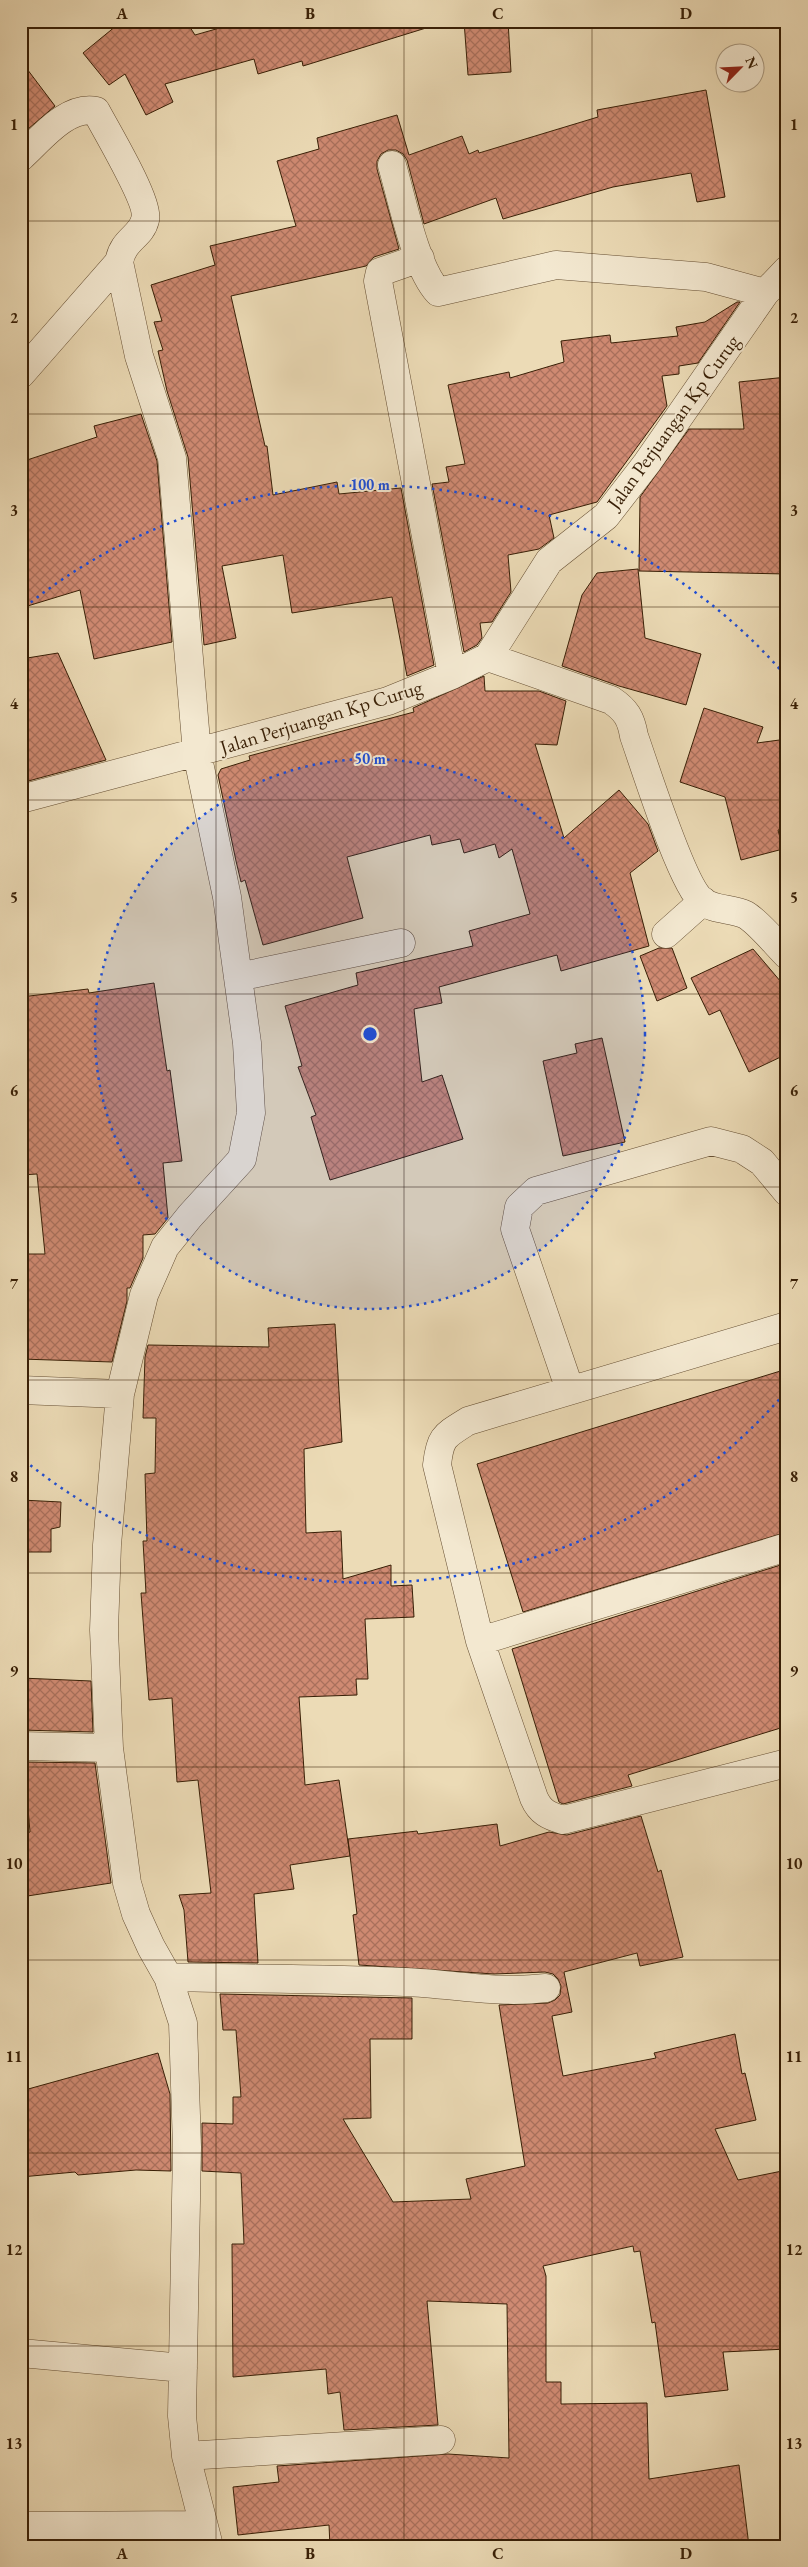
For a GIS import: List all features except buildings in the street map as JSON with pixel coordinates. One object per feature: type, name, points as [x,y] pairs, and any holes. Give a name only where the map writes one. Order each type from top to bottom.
[{"type":"street","points":[[21,156],[64,119],[77,111],[96,111],[141,196],[146,211],[143,227],[121,250],[119,262],[139,356],[172,458],[198,753],[227,897],[247,1043],[251,1113],[242,1159],[190,1216],[165,1247],[144,1295],[120,1394],[107,1545],[104,1630],[109,1748],[127,1883],[136,1914],[168,1978],[183,2022],[187,2083],[182,2416],[186,2456],[206,2535],[21,2526]]},
{"type":"street","points":[[392,165],[420,258],[433,286],[438,292],[556,265],[706,277],[765,294]]},
{"type":"street","points":[[420,258],[380,272],[378,281],[452,675]]},
{"type":"street","points":[[21,374],[119,262]]},
{"type":"street","name":"Jalan Perjuangan Kp Curug","points":[[21,799],[198,753],[388,700],[452,675],[488,657],[549,561],[606,516],[647,463],[765,294],[787,270]]},
{"type":"street","points":[[488,657],[611,700],[625,710],[632,720],[634,736],[684,871],[703,902],[746,915],[787,955]]},
{"type":"street","points":[[666,934],[703,902]]},
{"type":"street","points":[[238,977],[401,943]]},
{"type":"street","points":[[570,1390],[515,1229],[519,1207],[536,1191],[711,1141],[742,1149],[762,1162],[787,1192]]},
{"type":"street","points":[[787,1326],[468,1421],[452,1431],[439,1444],[437,1465],[480,1641],[538,1808],[549,1816],[563,1820],[787,1763]]},
{"type":"street","points":[[21,1390],[120,1394]]},
{"type":"street","points":[[480,1641],[787,1547]]},
{"type":"street","points":[[21,1746],[109,1748]]},
{"type":"street","points":[[168,1978],[418,1982],[488,1991],[517,1992],[546,1988]]},
{"type":"street","points":[[21,2353],[183,2368]]},
{"type":"street","points":[[186,2456],[441,2440]]}]
